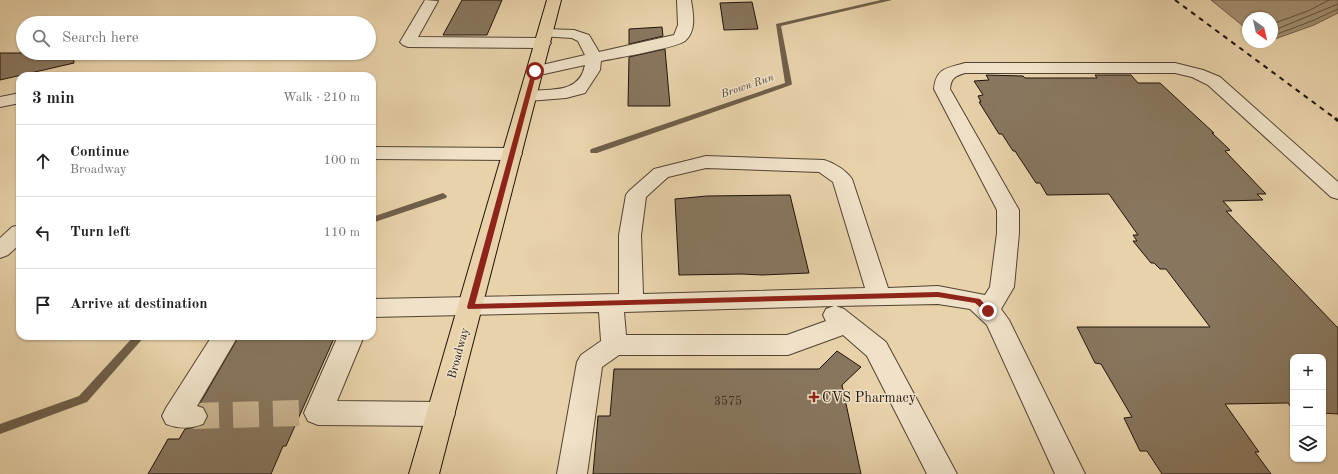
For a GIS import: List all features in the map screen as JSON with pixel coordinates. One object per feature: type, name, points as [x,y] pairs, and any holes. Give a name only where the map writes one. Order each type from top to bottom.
[{"type":"main road","name":"Broadway","points":[[424,474],[554,0]]},
{"type":"street","points":[[535,71],[680,38],[685,30],[686,14],[684,0]]},
{"type":"street","points":[[431,1],[408,42],[544,38],[574,34],[584,38],[594,58],[592,70],[579,89],[566,94],[528,96]]},
{"type":"street","points":[[988,311],[1002,287],[1008,233],[1008,210],[942,89],[943,79],[950,72],[965,68],[1175,68],[1197,73],[1214,81],[1338,193]]},
{"type":"street","points":[[0,102],[16,99]]},
{"type":"street","points":[[376,153],[512,154]]},
{"type":"street","points":[[614,345],[636,195],[661,173],[706,162],[824,166],[842,179],[879,296]]},
{"type":"street","points":[[0,250],[16,236]]},
{"type":"street","points":[[376,308],[470,307],[938,295],[977,301],[997,320],[1070,474]]},
{"type":"street","points":[[814,298],[877,349],[942,474]]},
{"type":"street","points":[[572,474],[590,362],[614,345],[788,345],[846,324]]},
{"type":"street","points":[[192,416],[176,416],[223,340]]},
{"type":"street","points":[[348,340],[309,413],[441,414]]},
{"type":"water","points":[[1211,0],[1338,0],[1338,13],[1314,25],[1278,38],[1278,12],[1242,12],[1242,25]]},
{"type":"building","points":[[462,0],[502,0],[487,35],[443,35]]},
{"type":"building","points":[[752,2],[758,29],[724,30],[720,3]]},
{"type":"building","points":[[662,27],[663,36],[629,44],[629,29]]},
{"type":"building","points":[[665,49],[670,106],[628,106],[629,57]]},
{"type":"building","points":[[0,53],[16,53],[16,60],[74,60],[74,63],[35,72],[16,72],[16,76],[0,80]]},
{"type":"building","points":[[986,75],[1023,76],[1025,78],[1097,78],[1095,75],[1131,75],[1138,83],[1160,83],[1214,133],[1212,133],[1230,150],[1225,151],[1266,194],[1257,194],[1263,200],[1223,201],[1232,211],[1226,211],[1338,328],[1338,414],[1326,413],[1326,354],[1290,354],[1290,406],[1288,403],[1225,404],[1259,452],[1255,452],[1271,474],[1162,474],[1147,451],[1140,451],[1124,418],[1132,417],[1101,364],[1095,363],[1077,327],[1210,327],[1166,269],[1160,269],[1154,263],[1151,263],[1133,241],[1137,241],[1133,235],[1138,235],[1109,194],[1047,195],[1040,183],[1036,183],[1015,151],[1013,151],[1002,134],[999,134],[979,102],[981,102],[978,96],[983,95],[974,81],[989,80]]},
{"type":"building","points":[[790,195],[809,273],[762,275],[679,275],[675,199],[707,196]]},
{"type":"building","points":[[237,340],[333,340],[286,446],[283,446],[271,474],[148,474],[168,439],[179,439],[185,429],[204,425],[208,415],[204,407],[199,405]]},
{"type":"building","name":"CVS Pharmacy","points":[[837,351],[861,367],[842,385],[861,474],[593,474],[598,416],[610,416],[614,369],[819,369]]},
{"type":"waterway","name":"Brown Run","points":[[594,151],[789,84],[778,25],[889,0]]},
{"type":"waterway","name":"Brown Run","points":[[376,219],[443,196]]},
{"type":"waterway","name":"Brown Run","points":[[0,429],[83,399],[136,340]]},
{"type":"tunnel","points":[[193,416],[301,413]]},
{"type":"railway","points":[[1175,0],[1336,119]]},
{"type":"place","name":"CVS Pharmacy","points":[[814,397]]},
{"type":"route","points":[[535,71],[470,307],[938,295],[977,301],[988,311]]}]
